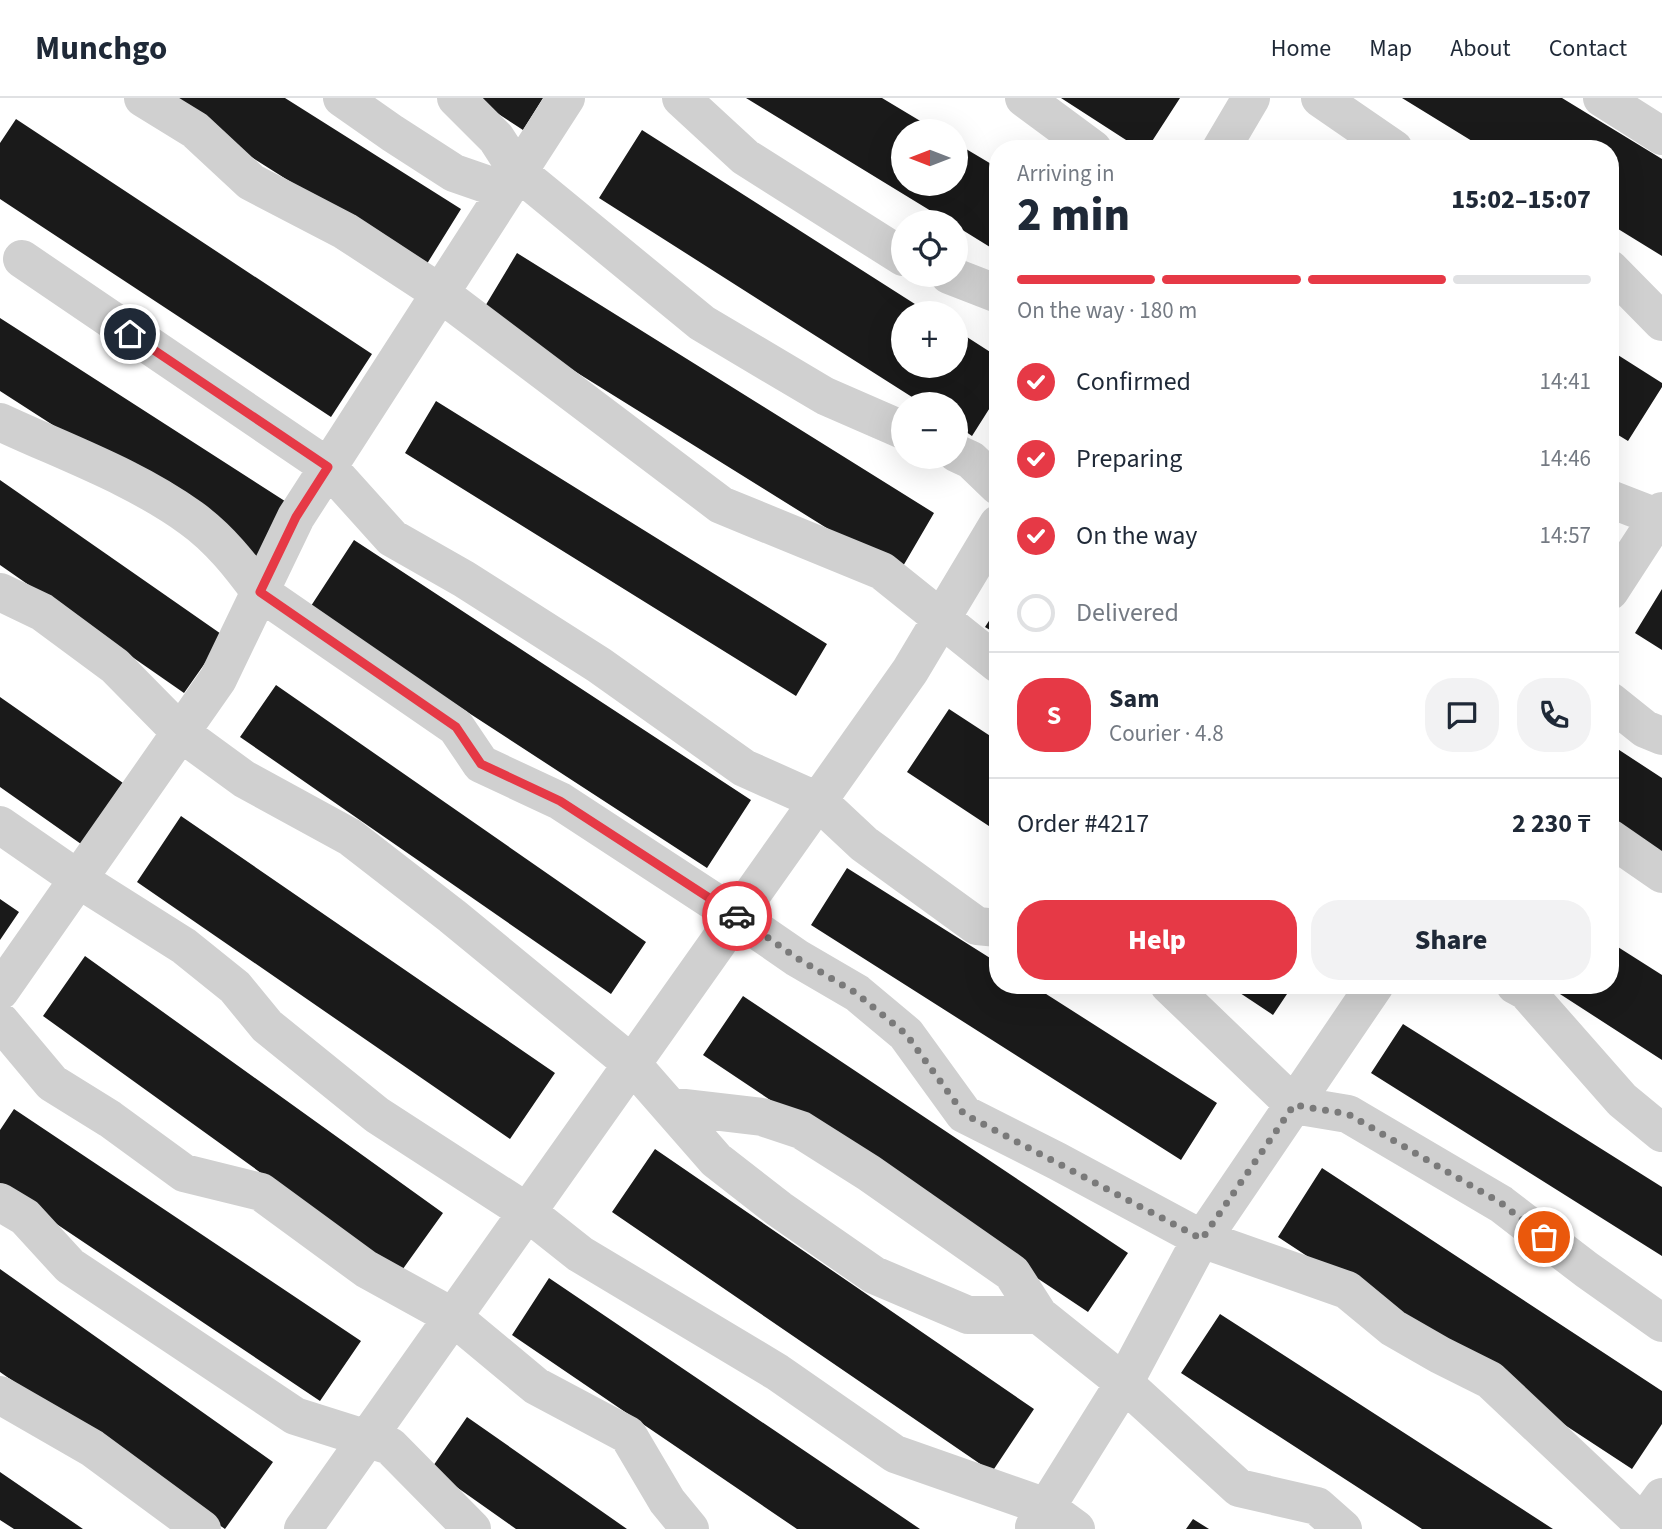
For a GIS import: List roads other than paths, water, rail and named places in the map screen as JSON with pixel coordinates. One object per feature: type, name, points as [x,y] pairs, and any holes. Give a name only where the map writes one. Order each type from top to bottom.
[{"type":"lane","points":[[143,98],[195,130],[251,182],[345,232],[440,293],[721,505],[882,571],[989,656]]},
{"type":"lane","points":[[342,98],[454,173],[512,181],[702,323],[825,396],[891,425]]},
{"type":"lane","points":[[456,98],[496,138],[512,181]]},
{"type":"lane","points":[[0,991],[218,680],[296,517],[566,98]]},
{"type":"lane","points":[[681,98],[745,156],[891,249]]},
{"type":"lane","points":[[1024,98],[1081,140]]},
{"type":"lane","points":[[1226,140],[1251,98]]},
{"type":"lane","points":[[1320,98],[1381,140]]},
{"type":"lane","points":[[1602,98],[1662,136]]},
{"type":"lane","points":[[22,259],[328,467],[392,538],[464,579],[599,665],[744,768],[818,801],[864,844],[976,926],[989,927]]},
{"type":"lane","points":[[1619,278],[1662,322]]},
{"type":"lane","points":[[968,282],[989,291]]},
{"type":"lane","points":[[0,422],[132,481],[192,519],[238,561],[260,592],[456,727],[481,764],[560,801],[797,958],[856,993],[906,1034],[964,1114],[1202,1239],[1347,1290],[1393,1328],[1440,1356],[1490,1380],[1648,1517]]},
{"type":"lane","points":[[968,459],[989,477]]},
{"type":"lane","points":[[1619,502],[1661,516],[1619,578]]},
{"type":"lane","points":[[303,1529],[910,671],[989,539]]},
{"type":"lane","points":[[0,592],[42,612],[115,666],[181,733],[244,779],[350,837],[452,916],[632,1064],[716,1160],[779,1209],[874,1275],[968,1315],[1039,1315]]},
{"type":"lane","points":[[1619,708],[1645,729],[1662,736]]},
{"type":"lane","points":[[0,825],[78,880],[184,946],[235,987],[267,1026],[377,1115],[527,1212],[580,1254],[778,1372],[895,1454],[1051,1522],[1202,1239],[1369,994]]},
{"type":"lane","points":[[1619,844],[1662,874]]},
{"type":"lane","points":[[1178,994],[1294,1105],[1348,1114],[1501,1203],[1587,1270],[1662,1323]]},
{"type":"lane","points":[[1529,994],[1622,1100],[1662,1133]]},
{"type":"lane","points":[[0,1021],[52,1083],[110,1119],[184,1173],[261,1192],[366,1269],[453,1317],[536,1386],[628,1435],[667,1501],[690,1529]]},
{"type":"lane","points":[[668,1106],[762,1117],[801,1130],[869,1173],[1012,1273],[1039,1315],[1124,1383],[1240,1488],[1317,1506],[1343,1529]]},
{"type":"lane","points":[[0,1202],[24,1217],[70,1266],[295,1416],[390,1446],[472,1529]]},
{"type":"lane","points":[[0,1395],[92,1448],[202,1529]]}]
